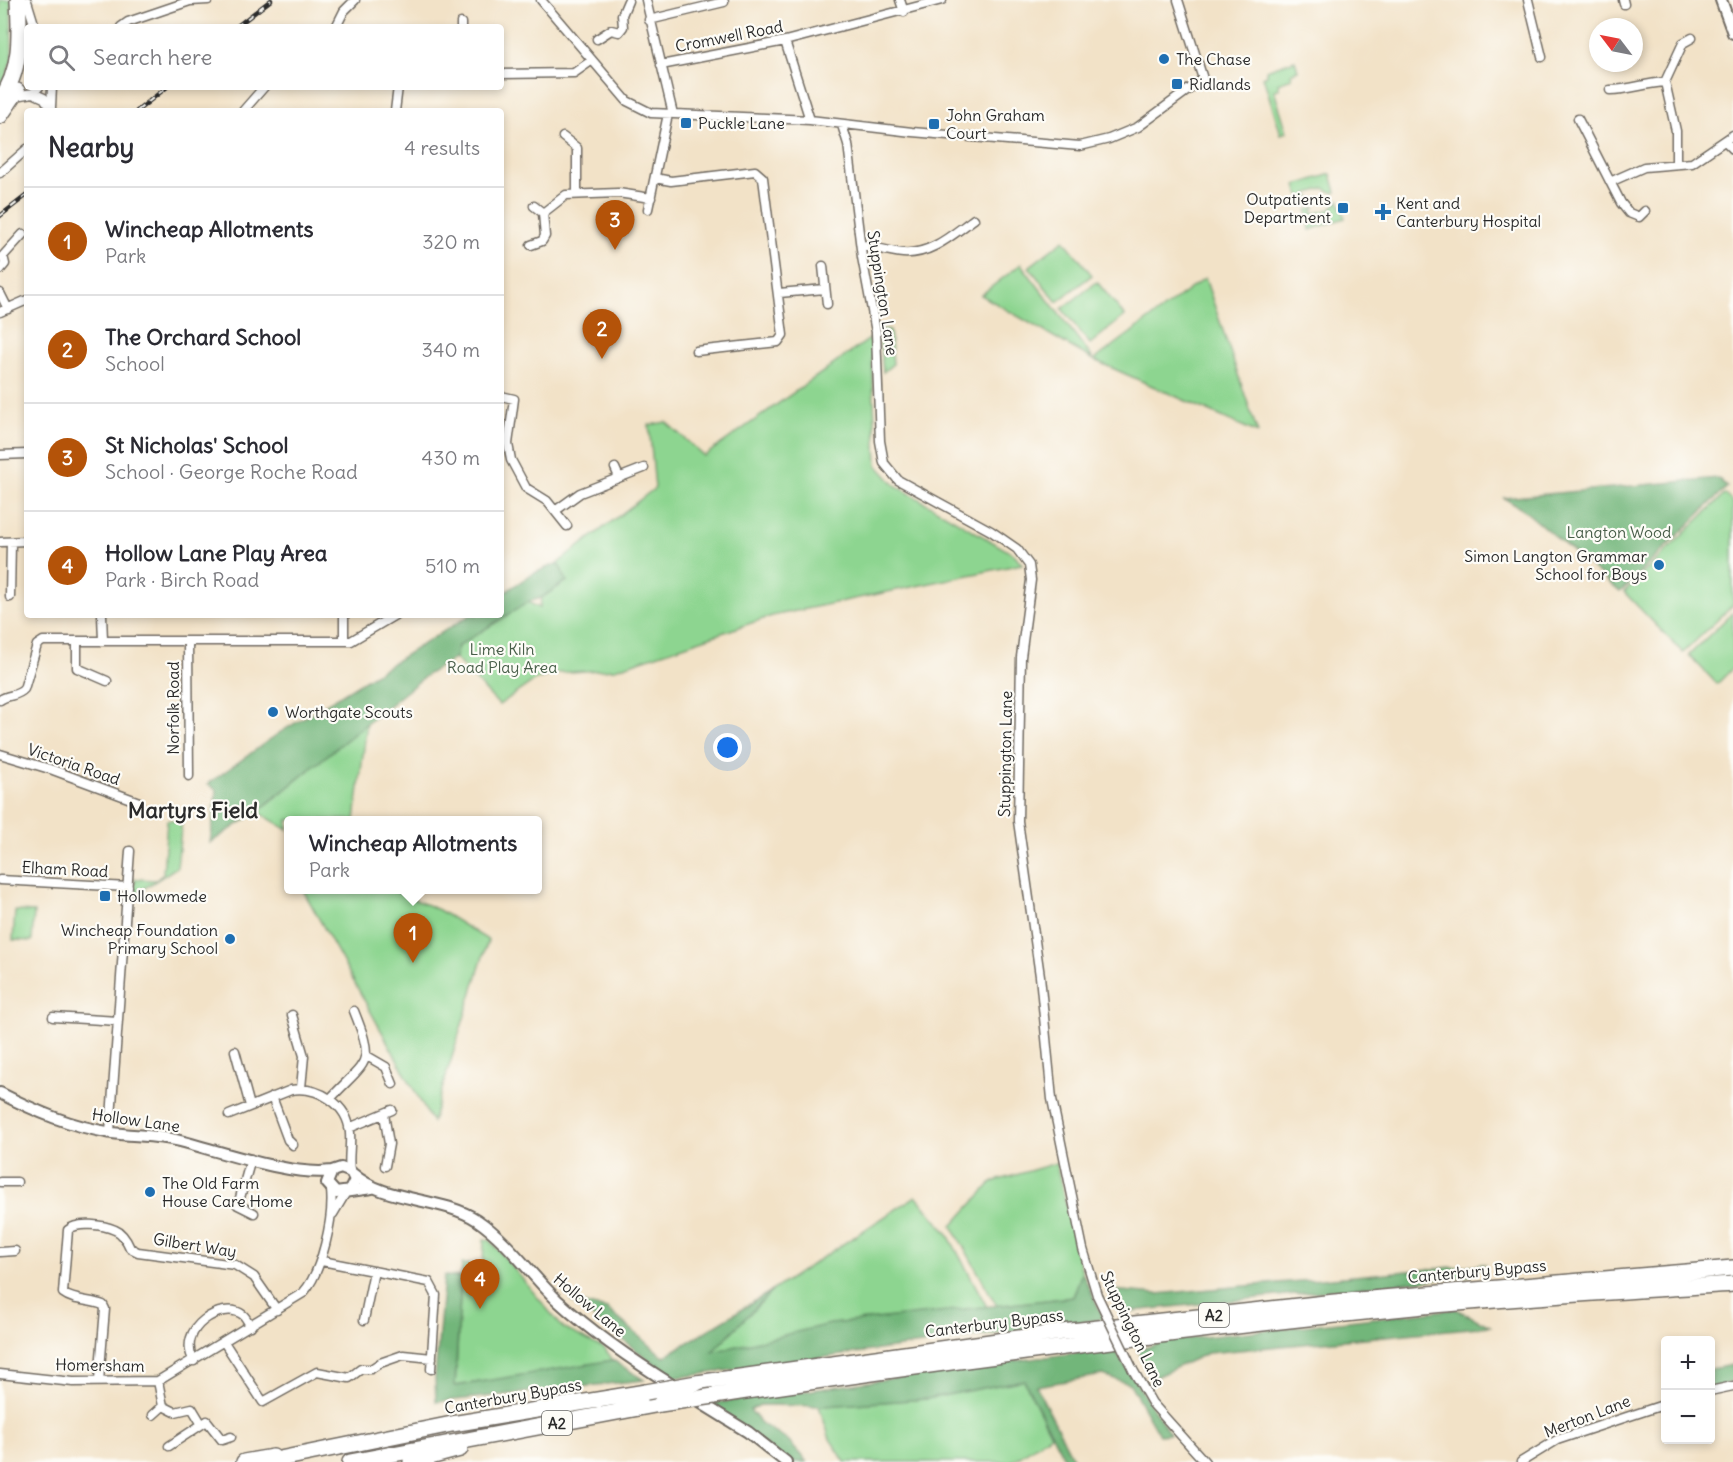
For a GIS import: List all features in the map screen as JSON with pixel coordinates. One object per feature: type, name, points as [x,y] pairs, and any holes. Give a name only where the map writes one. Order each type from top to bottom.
[{"type":"highway","points":[[24,0],[27,24]]},
{"type":"highway","points":[[0,100],[12,77],[24,0]]},
{"type":"highway","points":[[0,116],[15,96],[24,70]]},
{"type":"highway","name":"Canterbury Bypass","points":[[265,1462],[452,1424],[697,1383],[1051,1334],[1299,1306],[1733,1268]]},
{"type":"highway","name":"Canterbury Bypass","points":[[350,1462],[426,1452],[558,1422],[660,1404],[1045,1349],[1418,1307],[1733,1284]]},
{"type":"highway","name":"A2","points":[[244,1462],[323,1449]]},
{"type":"highway","name":"A2","points":[[411,1462],[426,1452]]},
{"type":"street","points":[[24,0],[34,24]]},
{"type":"street","points":[[125,24],[190,1],[208,0]]},
{"type":"street","points":[[338,24],[348,6],[356,0]]},
{"type":"street","points":[[541,0],[591,61],[635,106],[651,113],[810,120],[842,125],[1080,146],[1109,140],[1138,127],[1203,79],[1178,0]]},
{"type":"street","points":[[597,39],[611,30],[619,32],[623,27],[622,15],[626,0]]},
{"type":"street","points":[[646,0],[671,114],[648,208]]},
{"type":"street","points":[[900,0],[904,12]]},
{"type":"street","name":"Cromwell Road","points":[[661,65],[785,41],[904,12],[942,0]]},
{"type":"street","points":[[1528,0],[1542,57]]},
{"type":"street","points":[[1721,0],[1733,33]]},
{"type":"street","points":[[649,20],[724,2]]},
{"type":"street","points":[[1676,164],[1676,131],[1665,82],[1683,43],[1692,38]]},
{"type":"street","points":[[785,41],[810,120]]},
{"type":"street","points":[[504,74],[574,73],[591,61]]},
{"type":"street","points":[[1610,90],[1629,90],[1648,83],[1665,82]]},
{"type":"street","points":[[15,96],[36,90],[50,108]]},
{"type":"street","points":[[51,108],[52,90]]},
{"type":"street","points":[[246,108],[261,90]]},
{"type":"street","points":[[395,108],[398,90]]},
{"type":"street","points":[[1578,119],[1610,182],[1629,213],[1639,217],[1645,211]]},
{"type":"street","name":"Stuppington Lane","points":[[842,125],[848,144],[877,338],[881,454],[889,471],[898,480],[991,531],[1017,549],[1029,566],[1031,580],[1021,657],[1018,821],[1040,976],[1052,1099],[1083,1249],[1097,1295],[1133,1370],[1152,1403],[1205,1462]]},
{"type":"street","points":[[1610,182],[1644,167],[1692,163],[1726,142],[1733,135]]},
{"type":"street","points":[[563,137],[577,148],[577,194]]},
{"type":"street","points":[[1726,142],[1733,149]]},
{"type":"street","points":[[0,172],[24,152]]},
{"type":"street","points":[[655,178],[671,181],[750,171],[762,175],[784,329],[778,342],[696,351]]},
{"type":"street","points":[[543,213],[566,195],[618,193],[651,198]]},
{"type":"street","points":[[531,245],[542,241],[545,236],[543,213],[534,206]]},
{"type":"street","points":[[862,245],[915,253],[933,247],[971,225]]},
{"type":"street","points":[[0,270],[5,264],[3,256],[6,251],[23,234]]},
{"type":"street","points":[[823,267],[827,304]]},
{"type":"street","points":[[779,292],[825,289]]},
{"type":"street","points":[[0,293],[4,311],[24,301]]},
{"type":"street","points":[[504,397],[514,399],[509,455],[525,488],[547,501],[567,526]]},
{"type":"street","points":[[0,455],[24,454]]},
{"type":"street","points":[[615,468],[619,477]]},
{"type":"street","points":[[555,511],[580,493],[644,468]]},
{"type":"street","points":[[0,542],[24,542]]},
{"type":"street","points":[[9,597],[11,542]]},
{"type":"street","points":[[102,618],[103,640]]},
{"type":"street","points":[[344,618],[344,641]]},
{"type":"street","points":[[0,700],[6,696],[19,694],[24,689],[39,643],[47,640],[344,641],[359,639],[390,618]]},
{"type":"street","points":[[77,641],[77,668],[107,681]]},
{"type":"street","name":"Norfolk Road","points":[[188,641],[189,776]]},
{"type":"street","name":"Victoria Road","points":[[0,754],[53,770],[139,802]]},
{"type":"street","points":[[110,1132],[130,851]]},
{"type":"street","name":"Elham Road","points":[[0,880],[128,887]]},
{"type":"street","points":[[330,1099],[363,1064],[367,1056],[366,1040],[354,1011]]},
{"type":"street","points":[[292,1016],[304,1056],[301,1088]]},
{"type":"street","points":[[61,1018],[118,1022]]},
{"type":"street","points":[[235,1051],[250,1106]]},
{"type":"street","points":[[367,1056],[386,1067],[393,1084]]},
{"type":"street","points":[[230,1115],[272,1097],[301,1088],[320,1092],[338,1107],[349,1128],[351,1173],[354,1183],[347,1192]]},
{"type":"street","name":"Hollow Lane","points":[[0,1093],[56,1120],[110,1132],[178,1140],[308,1172],[334,1170],[351,1173],[373,1188],[433,1202],[476,1219],[495,1235],[558,1300],[592,1330],[660,1378],[748,1432],[786,1462]]},
{"type":"street","points":[[272,1097],[288,1140],[293,1145]]},
{"type":"street","points":[[349,1128],[388,1112],[389,1144],[385,1166]]},
{"type":"street","points":[[329,1187],[334,1170],[342,1161],[350,1139]]},
{"type":"street","points":[[251,1159],[238,1204],[254,1214]]},
{"type":"street","name":"Hollow Lane","points":[[308,1172],[329,1187],[347,1192],[373,1188]]},
{"type":"street","points":[[0,1182],[18,1182]]},
{"type":"street","name":"Homersham","points":[[0,1374],[73,1382],[158,1381],[194,1361],[303,1293],[314,1279],[322,1261],[328,1225],[329,1187]]},
{"type":"street","name":"Homersham","points":[[328,1225],[347,1192]]},
{"type":"street","name":"Gilbert Way","points":[[99,1382],[105,1309],[103,1305],[70,1297],[63,1291],[68,1230],[71,1227],[78,1225],[115,1230],[127,1241],[130,1248],[138,1251],[235,1265],[254,1277],[277,1310]]},
{"type":"street","points":[[0,1252],[15,1251]]},
{"type":"street","points":[[322,1261],[423,1280],[431,1286],[436,1295],[431,1369]]},
{"type":"street","points":[[364,1320],[374,1271]]},
{"type":"street","points":[[194,1361],[187,1347],[189,1336],[209,1316],[236,1312],[242,1314],[251,1326]]},
{"type":"street","points":[[224,1342],[263,1402],[317,1372],[349,1378],[361,1370],[371,1369],[380,1363],[403,1355],[432,1358]]},
{"type":"street","points":[[158,1381],[163,1406]]},
{"type":"street","points":[[1715,1390],[1733,1386]]},
{"type":"street","name":"Merton Lane","points":[[1521,1462],[1557,1440],[1661,1405]]},
{"type":"street","points":[[153,1415],[163,1406]]},
{"type":"street","points":[[163,1406],[175,1412],[192,1408],[201,1423]]},
{"type":"street","points":[[170,1446],[207,1421],[222,1440],[231,1437]]},
{"type":"green space","points":[[0,0],[11,0],[12,59],[0,93]]},
{"type":"green space","points":[[1295,60],[1298,70],[1291,73],[1292,78],[1278,83],[1279,89],[1274,90],[1287,132],[1281,134],[1263,77],[1267,75],[1266,70]]},
{"type":"green space","points":[[1331,174],[1336,192],[1333,193],[1325,188],[1306,194],[1313,199],[1308,200],[1298,193],[1296,185]]},
{"type":"green space","points":[[1339,200],[1345,218],[1310,230],[1307,210],[1315,207],[1312,214],[1331,209]]},
{"type":"green space","points":[[1064,240],[1092,275],[1057,302],[1029,267]]},
{"type":"green space","points":[[1021,264],[1094,360],[981,295]]},
{"type":"green space","points":[[1205,278],[1258,433],[1094,360]]},
{"type":"green space","points":[[1097,282],[1125,316],[1090,344],[1062,309]]},
{"type":"green space","points":[[884,329],[890,331],[893,364],[883,372],[879,332]]},
{"type":"green space","name":"Lime Kiln Road Play Area","points":[[871,338],[877,465],[895,485],[1015,555],[1022,564],[772,616],[615,669],[556,673],[535,680],[499,705],[455,658],[458,646],[528,602],[540,608],[541,598],[567,581],[558,563],[655,488],[649,425],[666,422],[704,456]]},
{"type":"green space","name":"Langton Wood","points":[[1718,478],[1727,487],[1620,592],[1525,511],[1504,498]]},
{"type":"green space","points":[[1725,494],[1733,502],[1733,605],[1683,653],[1624,592]]},
{"type":"green space","points":[[558,563],[567,581],[541,598],[528,602],[504,617],[504,593],[532,574]]},
{"type":"green space","points":[[1733,612],[1733,668],[1717,684],[1689,655]]},
{"type":"green space","points":[[465,618],[503,618],[458,646],[455,658],[428,674],[257,812],[210,843],[217,790],[208,784],[279,733]]},
{"type":"green space","points":[[367,722],[355,816],[284,816],[284,828],[258,812]]},
{"type":"green space","points":[[167,820],[182,820],[177,867],[134,895],[135,879],[156,880],[163,874]]},
{"type":"green space","points":[[305,894],[401,894],[439,910],[488,940],[432,1122]]},
{"type":"green space","points":[[15,911],[34,912],[32,941],[13,940]]},
{"type":"green space","points":[[1056,1163],[1082,1272],[1073,1297],[997,1306],[952,1226],[992,1182]]},
{"type":"green space","points":[[916,1196],[947,1233],[987,1307],[711,1352],[773,1290]]},
{"type":"green space","points":[[484,1239],[490,1240],[563,1328],[605,1349],[613,1360],[559,1371],[455,1386],[462,1264],[483,1265]]},
{"type":"green space","points":[[1485,1264],[1469,1276],[1123,1312],[1112,1290],[1157,1294]]},
{"type":"green space","points":[[1082,1272],[1104,1319],[673,1378],[571,1301],[607,1309],[664,1357],[773,1290],[712,1352],[830,1324],[1073,1297]]},
{"type":"green space","points":[[444,1276],[461,1277],[455,1386],[613,1360],[644,1380],[436,1402],[435,1378]]},
{"type":"green space","points":[[1456,1309],[1490,1326],[1208,1353],[1153,1378],[1138,1350],[1168,1341]]},
{"type":"green space","points":[[1114,1349],[1170,1434],[1159,1435],[1130,1384],[1103,1375],[1036,1386],[1075,1462],[1066,1462],[1024,1380],[926,1399],[825,1406],[760,1405],[750,1410],[761,1423],[788,1441],[807,1462],[789,1462],[705,1404],[1012,1361]]},
{"type":"green space","points":[[1733,1365],[1733,1382],[1715,1387],[1715,1368]]},
{"type":"green space","points":[[1024,1380],[1051,1435],[1011,1462],[845,1462],[830,1439],[819,1406],[926,1399]]},
{"type":"railway","points":[[240,24],[271,0]]},
{"type":"railway","points":[[141,108],[163,90]]},
{"type":"railway","points":[[0,216],[24,197]]},
{"type":"place","name":"The Chase","points":[[1164,59]]},
{"type":"place","name":"Ridlands","points":[[1177,84]]},
{"type":"place","name":"Puckle Lane","points":[[686,123]]},
{"type":"place","name":"John Graham Court","points":[[934,124]]},
{"type":"place","name":"Outpatients Department","points":[[1343,208]]},
{"type":"place","name":"Kent and Canterbury Hospital","points":[[1383,212]]},
{"type":"place","name":"St Nicholas' School","points":[[615,250]]},
{"type":"place","name":"The Orchard School","points":[[602,359]]},
{"type":"place","name":"Simon Langton Grammar School for Boys","points":[[1659,565]]},
{"type":"place","name":"Worthgate Scouts","points":[[273,712]]},
{"type":"place","name":"Hollowmede","points":[[105,896]]},
{"type":"place","name":"Wincheap Foundation Primary School","points":[[230,939]]},
{"type":"place","name":"Wincheap Allotments","points":[[413,963]]},
{"type":"place","name":"The Old Farm House Care Home","points":[[150,1192]]},
{"type":"place","name":"Hollow Lane Play Area","points":[[480,1309]]},
{"type":"district","name":"Martyrs Field","points":[[193,810]]}]
